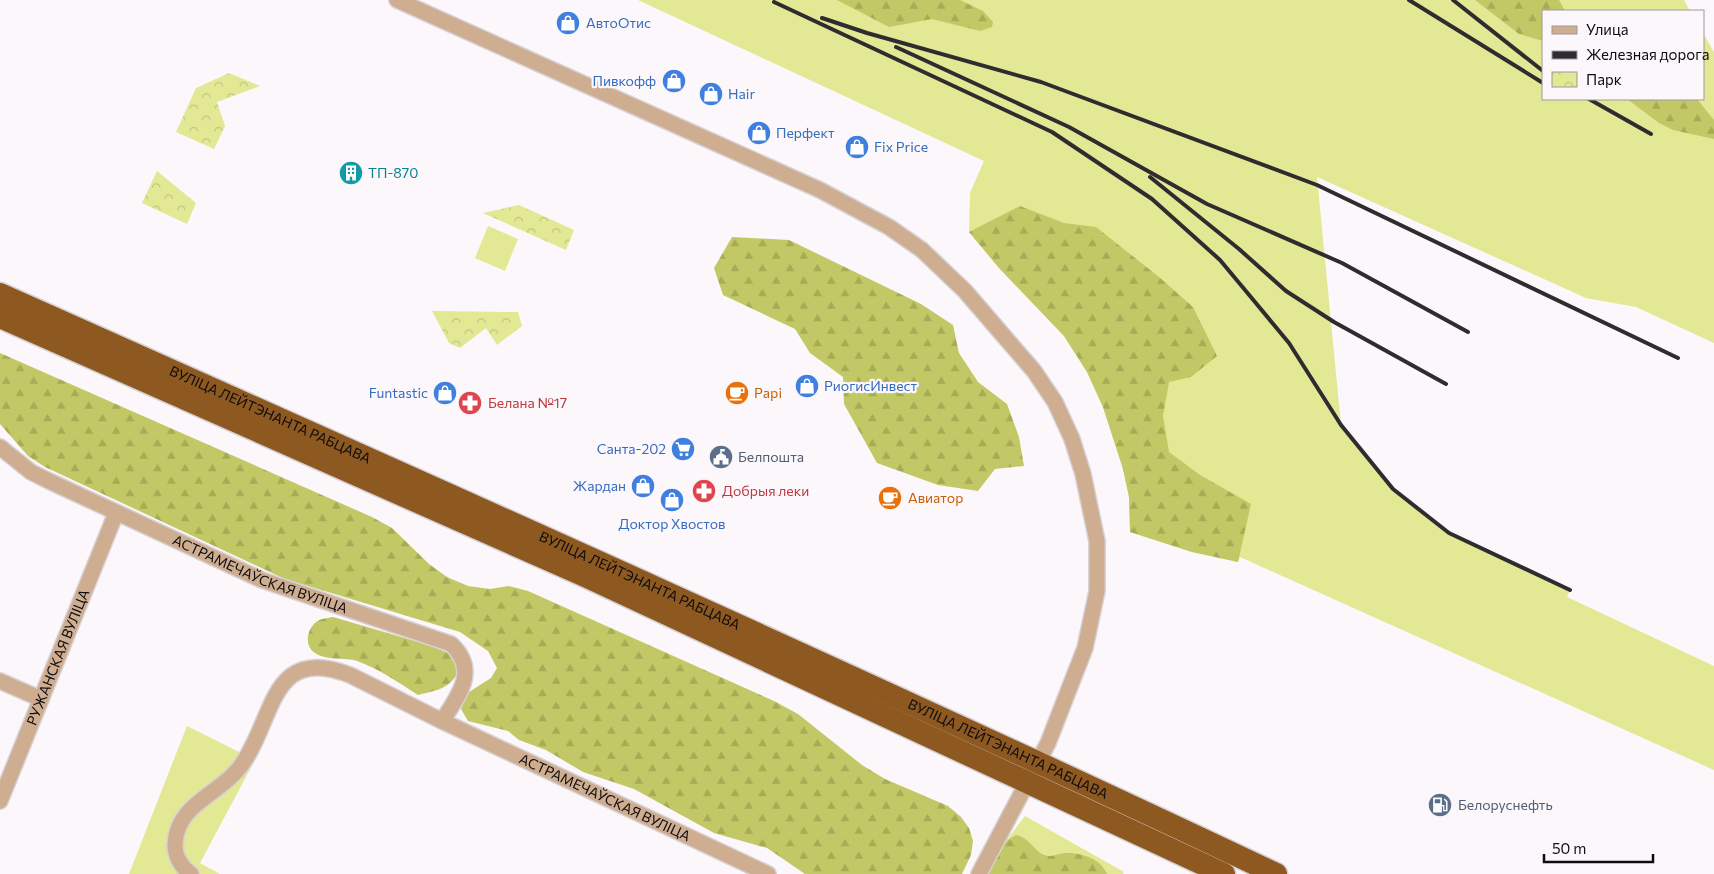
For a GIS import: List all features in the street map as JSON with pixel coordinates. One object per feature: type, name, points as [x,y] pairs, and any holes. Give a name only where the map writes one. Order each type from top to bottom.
[{"type":"highway","name":"ВУЛІЦА ЛЕЙТЭНАНТА РАБЦАВА","points":[[0,294],[570,548],[1033,773],[1224,874]]},
{"type":"highway","name":"ВУЛІЦА ЛЕЙТЭНАНТА РАБЦАВА","points":[[0,317],[1033,773],[1276,874]]},
{"type":"street","points":[[397,0],[854,206],[889,227],[922,250],[966,291],[1012,343],[1055,402],[1072,439],[1092,509],[1097,541],[1097,591],[1085,648],[1033,773],[979,874]]},
{"type":"street","name":"АСТРАМЕЧАЎСКАЯ ВУЛІЦА","points":[[0,447],[31,472],[262,580],[451,644],[459,651],[465,664],[465,678],[463,689],[442,721]]},
{"type":"street","name":"РУЖАНСКАЯ ВУЛІЦА","points":[[0,801],[116,513]]},
{"type":"street","name":"АСТРАМЕЧАЎСКАЯ ВУЛІЦА","points":[[191,874],[179,861],[175,849],[175,836],[180,823],[195,803],[232,776],[242,765],[273,698],[287,678],[294,673],[314,668],[325,668],[350,675],[442,721],[768,874]]},
{"type":"street","points":[[0,681],[41,699]]},
{"type":"green space","points":[[638,0],[1684,0],[1689,10],[1542,10],[1542,100],[1704,100],[1704,35],[1714,52],[1714,343],[1636,307],[1586,298],[1317,177],[1341,425],[1393,489],[1449,533],[1570,590],[1567,597],[1714,666],[1714,770],[1240,557],[1238,562],[1192,552],[1130,532],[1129,497],[1123,469],[1103,407],[1087,372],[1064,336],[999,268],[969,232],[970,193],[984,161]]},
{"type":"green space","points":[[837,0],[960,0],[983,11],[993,22],[992,27],[980,31],[932,19],[889,27]]},
{"type":"green space","points":[[1475,0],[1559,0],[1564,10],[1542,10],[1542,41],[1519,34]]},
{"type":"green space","points":[[229,73],[260,86],[217,102],[225,126],[214,149],[176,132],[196,88]]},
{"type":"green space","points":[[1628,100],[1698,100],[1714,120],[1714,139],[1673,130],[1659,123]]},
{"type":"green space","points":[[157,171],[196,203],[187,224],[142,203]]},
{"type":"green space","points":[[519,205],[574,230],[566,250],[483,213]]},
{"type":"green space","points":[[1020,206],[1064,223],[1096,227],[1159,277],[1193,307],[1217,356],[1191,377],[1169,382],[1163,416],[1169,452],[1200,475],[1251,504],[1238,562],[1192,552],[1130,532],[1129,497],[1123,469],[1103,407],[1087,372],[1064,336],[999,268],[969,232]]},
{"type":"green space","points":[[488,226],[518,239],[505,271],[475,258]]},
{"type":"green space","points":[[732,237],[789,240],[921,304],[953,325],[959,353],[978,382],[1007,404],[1019,437],[1024,466],[995,469],[978,491],[938,485],[877,463],[844,404],[843,377],[810,353],[795,329],[723,295],[714,268]]},
{"type":"green space","points":[[432,311],[518,312],[522,326],[497,345],[486,328],[460,348],[449,343]]},
{"type":"green space","points":[[0,353],[372,517],[392,528],[429,564],[447,577],[468,586],[490,589],[509,586],[528,591],[774,701],[798,714],[862,765],[885,779],[948,806],[961,817],[969,828],[973,841],[971,855],[962,874],[805,874],[767,848],[714,833],[634,789],[583,772],[546,750],[519,740],[508,731],[468,721],[461,709],[466,694],[491,678],[497,668],[488,651],[460,632],[285,579],[45,467],[28,456],[0,424]]},
{"type":"green space","points":[[333,617],[432,646],[450,654],[459,671],[451,682],[442,688],[418,695],[365,664],[319,655],[311,649],[308,634],[317,621]]},
{"type":"green space","points":[[187,726],[255,760],[200,863],[220,874],[129,874]]},
{"type":"green space","points":[[1025,816],[1124,872],[1123,874],[985,874],[993,858]]},
{"type":"green space","points":[[1016,835],[1024,838],[1040,853],[1047,856],[1070,853],[1089,857],[1100,864],[1107,874],[986,874],[1002,846]]},
{"type":"railway","points":[[1409,0],[1542,82]]},
{"type":"railway","points":[[1453,0],[1542,70]]},
{"type":"railway","points":[[774,2],[1052,132],[1152,199],[1220,260],[1255,302],[1289,343],[1341,425],[1393,489],[1449,533],[1570,590]]},
{"type":"railway","points":[[822,18],[867,33],[1041,82],[1317,185],[1678,358]]},
{"type":"railway","points":[[896,47],[1069,127],[1207,204],[1342,263],[1468,332]]},
{"type":"railway","points":[[1591,100],[1651,134]]},
{"type":"railway","points":[[1150,177],[1239,249],[1286,291],[1334,322],[1446,384]]},
{"type":"place","name":"АвтоОтис","points":[[568,23]]},
{"type":"place","name":"Пивкофф","points":[[674,81]]},
{"type":"place","name":"Hair","points":[[711,94]]},
{"type":"place","name":"Перфект","points":[[759,133]]},
{"type":"place","name":"Fix Price","points":[[857,147]]},
{"type":"place","name":"ТП-870","points":[[351,173]]},
{"type":"place","name":"РиогисИнвест","points":[[807,386]]},
{"type":"place","name":"Funtastic","points":[[445,393]]},
{"type":"place","name":"Papi","points":[[737,393]]},
{"type":"place","name":"Белана №17","points":[[470,403]]},
{"type":"place","name":"Санта-202","points":[[683,449]]},
{"type":"place","name":"Белпошта","points":[[721,457]]},
{"type":"place","name":"Жардан","points":[[643,486]]},
{"type":"place","name":"Добрыя леки","points":[[704,491]]},
{"type":"place","name":"Авиатор","points":[[890,498]]},
{"type":"place","name":"Доктор Хвостов","points":[[672,500]]},
{"type":"place","name":"Белоруснефть","points":[[1440,805]]}]
